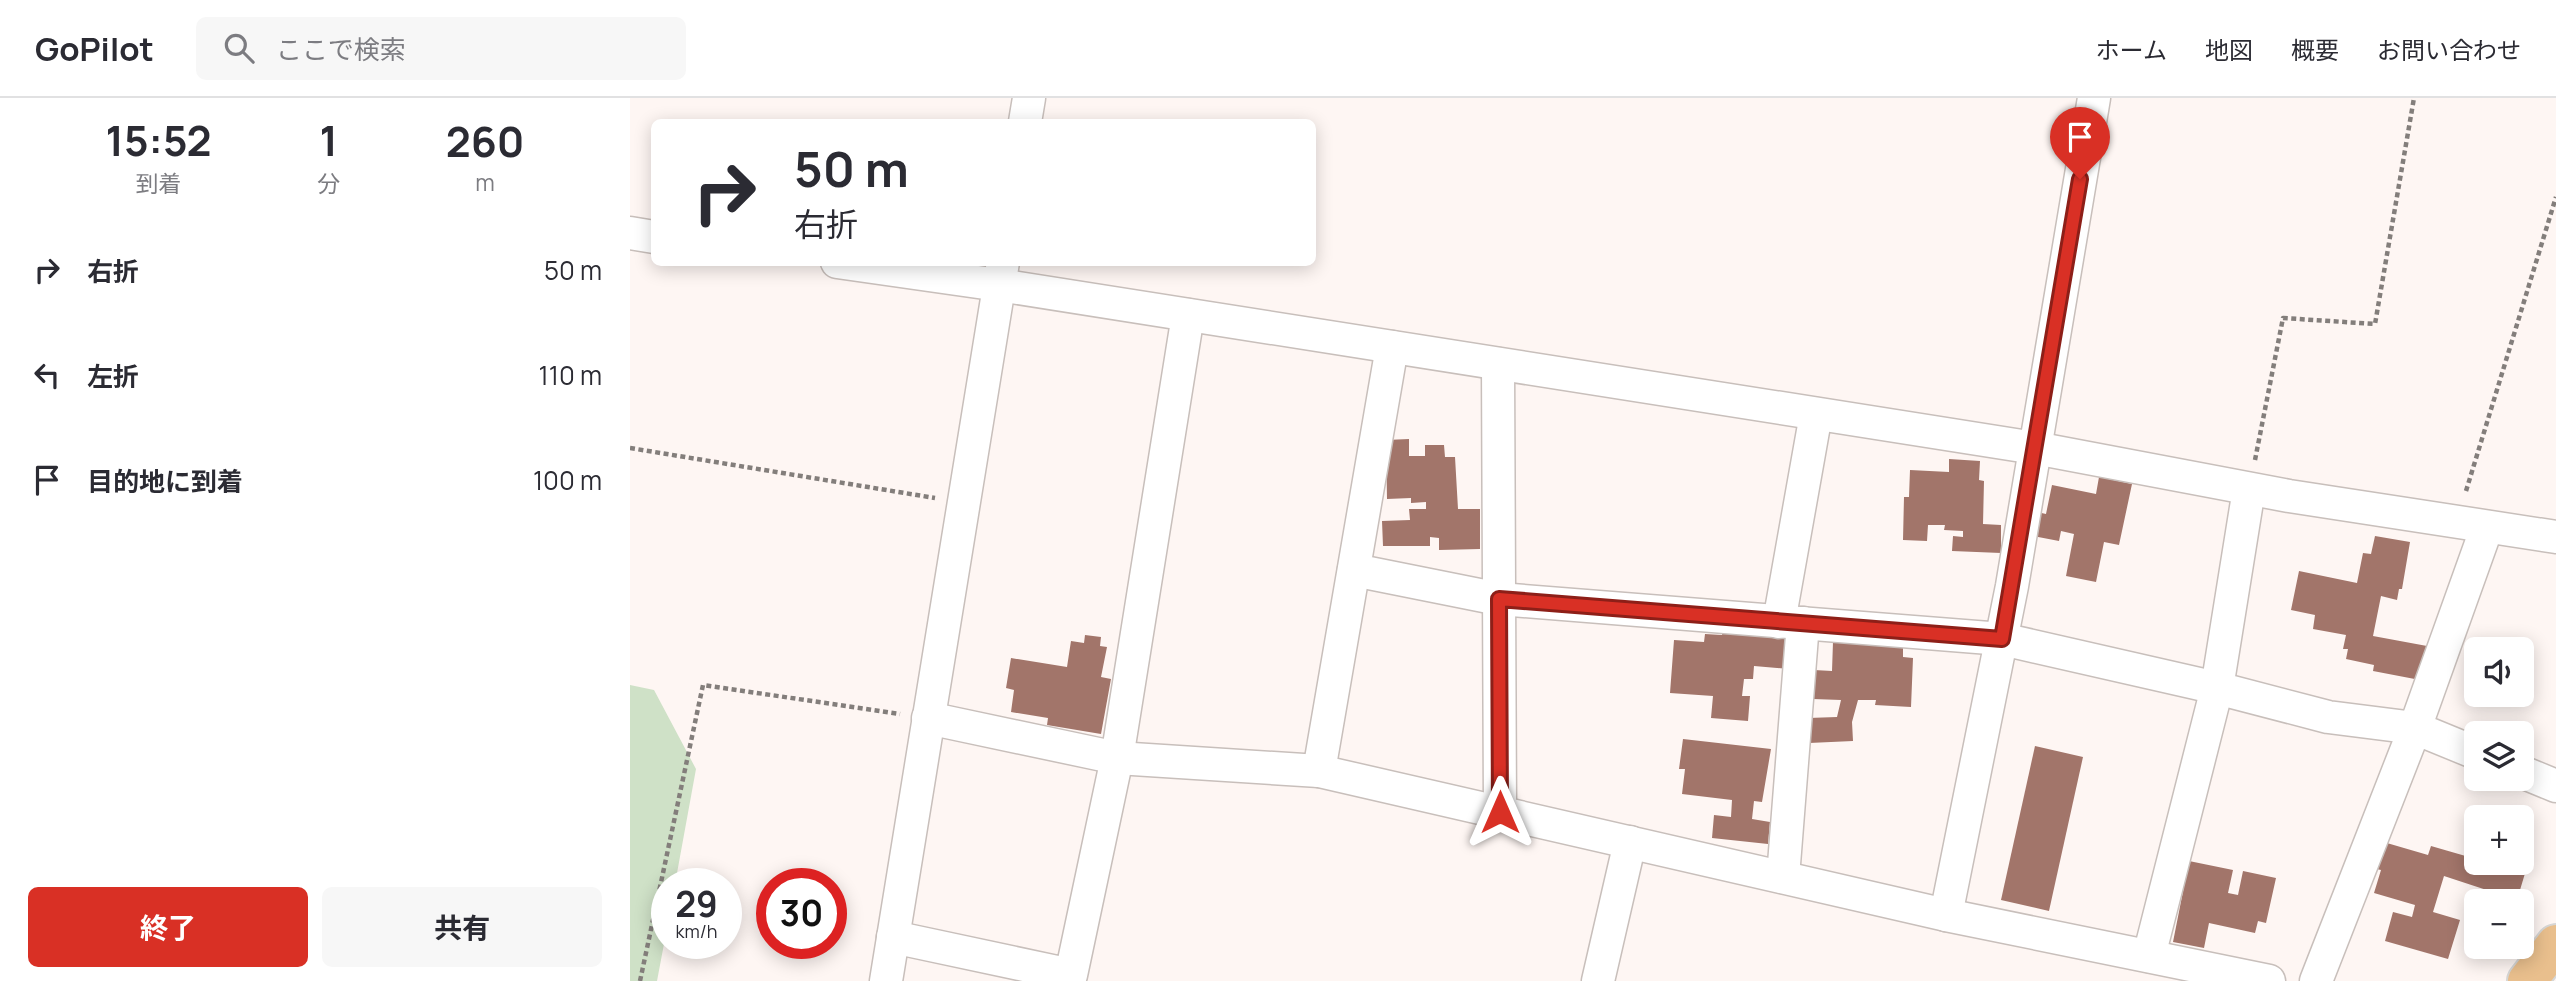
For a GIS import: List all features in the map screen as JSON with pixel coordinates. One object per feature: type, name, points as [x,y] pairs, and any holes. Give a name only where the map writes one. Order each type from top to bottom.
[{"type":"main road","points":[[2527,981],[2556,944]]},
{"type":"street","points":[[1026,119],[1029,98]]},
{"type":"street","points":[[1946,915],[2002,639],[2094,98]]},
{"type":"street","points":[[630,233],[651,236]]},
{"type":"street","points":[[892,266],[1001,274],[1188,315],[2035,448],[2249,489],[2556,537]]},
{"type":"street","points":[[886,981],[1001,274]]},
{"type":"street","points":[[893,937],[1071,975],[1117,758],[1188,315]]},
{"type":"street","points":[[1320,771],[1392,347]]},
{"type":"street","points":[[1497,364],[1500,812]]},
{"type":"street","points":[[1783,877],[1791,622],[1816,414]]},
{"type":"street","points":[[2148,956],[2217,688],[2249,489]]},
{"type":"street","points":[[2316,981],[2415,728],[2487,527]]},
{"type":"street","points":[[1354,570],[1499,599],[2002,639],[2217,688],[2328,717],[2415,728],[2464,748]]},
{"type":"street","points":[[928,718],[1117,758],[1320,771],[1946,915],[2269,981]]},
{"type":"street","points":[[2534,777],[2556,786]]},
{"type":"street","points":[[1598,981],[1630,842]]},
{"type":"path","points":[[2249,489],[2283,318],[2375,324],[2414,98]]},
{"type":"path","points":[[2456,522],[2556,197]]},
{"type":"path","points":[[630,448],[964,502]]},
{"type":"path","points":[[640,981],[703,685],[928,718]]},
{"type":"green space","points":[[630,685],[654,690],[696,769],[678,868],[651,868],[651,959],[661,959],[657,981],[630,981]]},
{"type":"building","points":[[1409,439],[1409,456],[1425,456],[1425,445],[1444,445],[1445,457],[1455,457],[1458,509],[1480,509],[1480,549],[1439,550],[1439,538],[1430,537],[1430,546],[1383,546],[1382,521],[1410,520],[1409,509],[1426,509],[1426,502],[1411,503],[1411,498],[1387,499],[1386,440]]},
{"type":"building","points":[[1949,459],[1980,461],[1979,480],[1984,481],[1983,524],[2001,525],[2001,553],[1952,551],[1953,536],[1963,537],[1963,531],[1944,530],[1945,525],[1928,525],[1927,541],[1903,540],[1904,497],[1909,497],[1910,470],[1949,472]]},
{"type":"building","points":[[2099,477],[2132,484],[2119,545],[2104,542],[2096,582],[2066,576],[2074,534],[2061,531],[2059,541],[2033,536],[2037,512],[2046,514],[2052,485],[2096,494]]},
{"type":"building","points":[[2375,536],[2410,542],[2402,589],[2399,589],[2397,600],[2381,596],[2373,636],[2427,646],[2420,680],[2373,671],[2374,665],[2346,659],[2348,649],[2343,649],[2346,635],[2313,629],[2315,615],[2291,610],[2299,571],[2357,583],[2363,553],[2371,554]]},
{"type":"building","points":[[1723,628],[1792,634],[1789,669],[1754,666],[1753,679],[1744,679],[1742,696],[1750,696],[1748,721],[1711,718],[1713,696],[1670,693],[1674,640],[1704,642],[1705,634],[1722,635]]},
{"type":"building","points":[[1085,635],[1101,637],[1100,646],[1107,647],[1101,677],[1111,679],[1101,734],[1047,725],[1048,718],[1011,712],[1014,690],[1006,688],[1011,658],[1067,667],[1071,641],[1084,643]]},
{"type":"building","points":[[1833,642],[1903,642],[1903,657],[1913,658],[1911,707],[1875,705],[1876,700],[1858,700],[1852,722],[1853,741],[1809,743],[1808,718],[1837,717],[1841,700],[1813,699],[1814,670],[1832,671]]},
{"type":"building","points":[[1683,739],[1771,749],[1762,802],[1754,801],[1752,819],[1770,822],[1768,844],[1712,838],[1714,815],[1731,817],[1732,800],[1682,794],[1685,769],[1679,769]]},
{"type":"building","points":[[2035,746],[2083,757],[2049,911],[2001,900]]},
{"type":"building","points":[[2380,841],[2428,855],[2431,846],[2464,856],[2464,875],[2524,875],[2520,889],[2484,889],[2444,876],[2433,912],[2460,920],[2448,959],[2385,941],[2393,912],[2412,917],[2415,905],[2374,893],[2381,870],[2372,868]]},
{"type":"building","points":[[2189,861],[2233,870],[2228,893],[2238,895],[2243,871],[2276,878],[2266,923],[2258,921],[2255,933],[2209,923],[2204,948],[2173,942]]},
{"type":"route","points":[[1500,812],[1499,599],[2002,639],[2080,179]]}]
